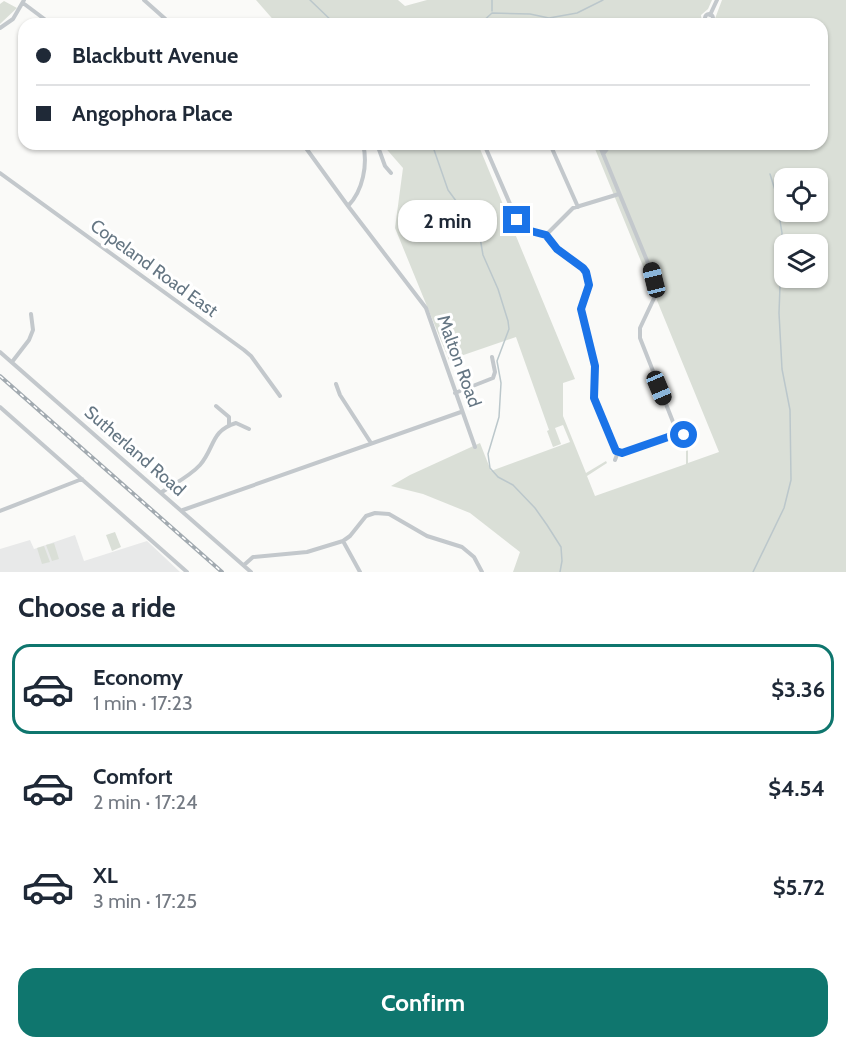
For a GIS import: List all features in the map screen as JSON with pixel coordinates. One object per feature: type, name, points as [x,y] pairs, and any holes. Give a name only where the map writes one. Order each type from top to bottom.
[{"type":"street","points":[[144,0],[164,18]]},
{"type":"street","points":[[705,18],[710,15],[717,0]]},
{"type":"street","points":[[0,28],[13,19],[24,2],[44,18]]},
{"type":"street","name":"Malton Road","points":[[307,150],[426,308],[475,447]]},
{"type":"street","points":[[348,206],[365,173],[367,157],[365,150]]},
{"type":"street","points":[[379,150],[385,166],[391,173]]},
{"type":"street","points":[[487,150],[517,220],[527,230],[546,235],[557,249],[583,268],[588,278],[589,285],[581,309],[595,366],[594,398],[611,442],[618,452]]},
{"type":"street","points":[[553,150],[578,207]]},
{"type":"street","points":[[601,150],[650,268],[657,292],[640,328],[639,338],[675,427],[671,436],[622,453],[618,452]]},
{"type":"street","points":[[603,154],[606,150]]},
{"type":"street","name":"Copeland Road East","points":[[0,173],[248,353],[280,396]]},
{"type":"street","points":[[546,235],[573,208],[619,194]]},
{"type":"street","points":[[12,362],[29,340],[33,330],[31,314]]},
{"type":"street","name":"Sutherland Road","points":[[0,352],[183,510],[251,572]]},
{"type":"street","points":[[455,393],[493,378],[495,372],[492,357]]},
{"type":"street","points":[[336,384],[340,395],[371,443]]},
{"type":"street","points":[[216,406],[229,417],[229,426]]},
{"type":"street","points":[[0,407],[187,572]]},
{"type":"street","points":[[183,510],[461,412]]},
{"type":"street","points":[[162,492],[200,465],[215,438],[223,429],[237,423],[249,429]]},
{"type":"street","points":[[674,432],[688,438]]},
{"type":"street","points":[[615,460],[618,452]]},
{"type":"street","points":[[0,511],[82,479]]},
{"type":"street","points":[[244,565],[253,557],[307,552],[343,541],[366,516],[384,512],[427,536],[467,549],[482,572]]},
{"type":"street","points":[[343,541],[360,572]]},
{"type":"shaded area","points":[[256,0],[398,0],[405,6],[427,0],[712,0],[708,9],[701,15],[701,18],[272,18]]},
{"type":"shaded area","points":[[722,0],[846,0],[846,572],[513,572],[520,552],[470,513],[423,494],[391,486],[480,443],[491,471],[570,442],[563,425],[555,428],[561,444],[553,447],[516,337],[449,360],[395,228],[403,168],[387,150],[480,150],[575,379],[563,383],[563,416],[586,473],[606,461],[607,463],[587,476],[595,496],[686,464],[686,445],[688,444],[688,463],[719,452],[595,150],[828,150],[828,18],[715,18]]},
{"type":"shaded area","points":[[4,1],[17,8],[0,24],[0,4]]},
{"type":"shaded area","points":[[115,532],[121,547],[112,551],[106,535]]},
{"type":"shaded area","points":[[75,535],[84,561],[147,541],[180,572],[0,572],[0,549],[30,540],[34,549]]},
{"type":"shaded area","points":[[54,543],[59,559],[52,561],[46,545]]},
{"type":"shaded area","points":[[44,546],[50,562],[42,564],[37,548]]},
{"type":"waterway","points":[[310,0],[329,18]]},
{"type":"waterway","points":[[492,0],[492,11]]},
{"type":"waterway","points":[[549,18],[577,13],[603,0]]},
{"type":"waterway","points":[[487,18],[492,13],[530,14],[549,18]]},
{"type":"waterway","points":[[434,150],[448,190],[479,232],[483,255],[498,289],[508,321],[509,329],[497,361],[501,383],[499,417],[488,454],[490,468],[498,477],[513,485],[535,508],[547,525],[561,547],[560,572]]},
{"type":"waterway","points":[[753,572],[784,508],[791,480],[790,410],[782,369],[779,313],[782,233],[770,174]]},
{"type":"railway","points":[[0,376],[222,572]]},
{"type":"route","points":[[517,220],[527,230],[546,235],[557,249],[586,272],[589,285],[581,309],[595,366],[594,398],[616,451],[622,453],[671,436],[674,432],[684,435]]}]
